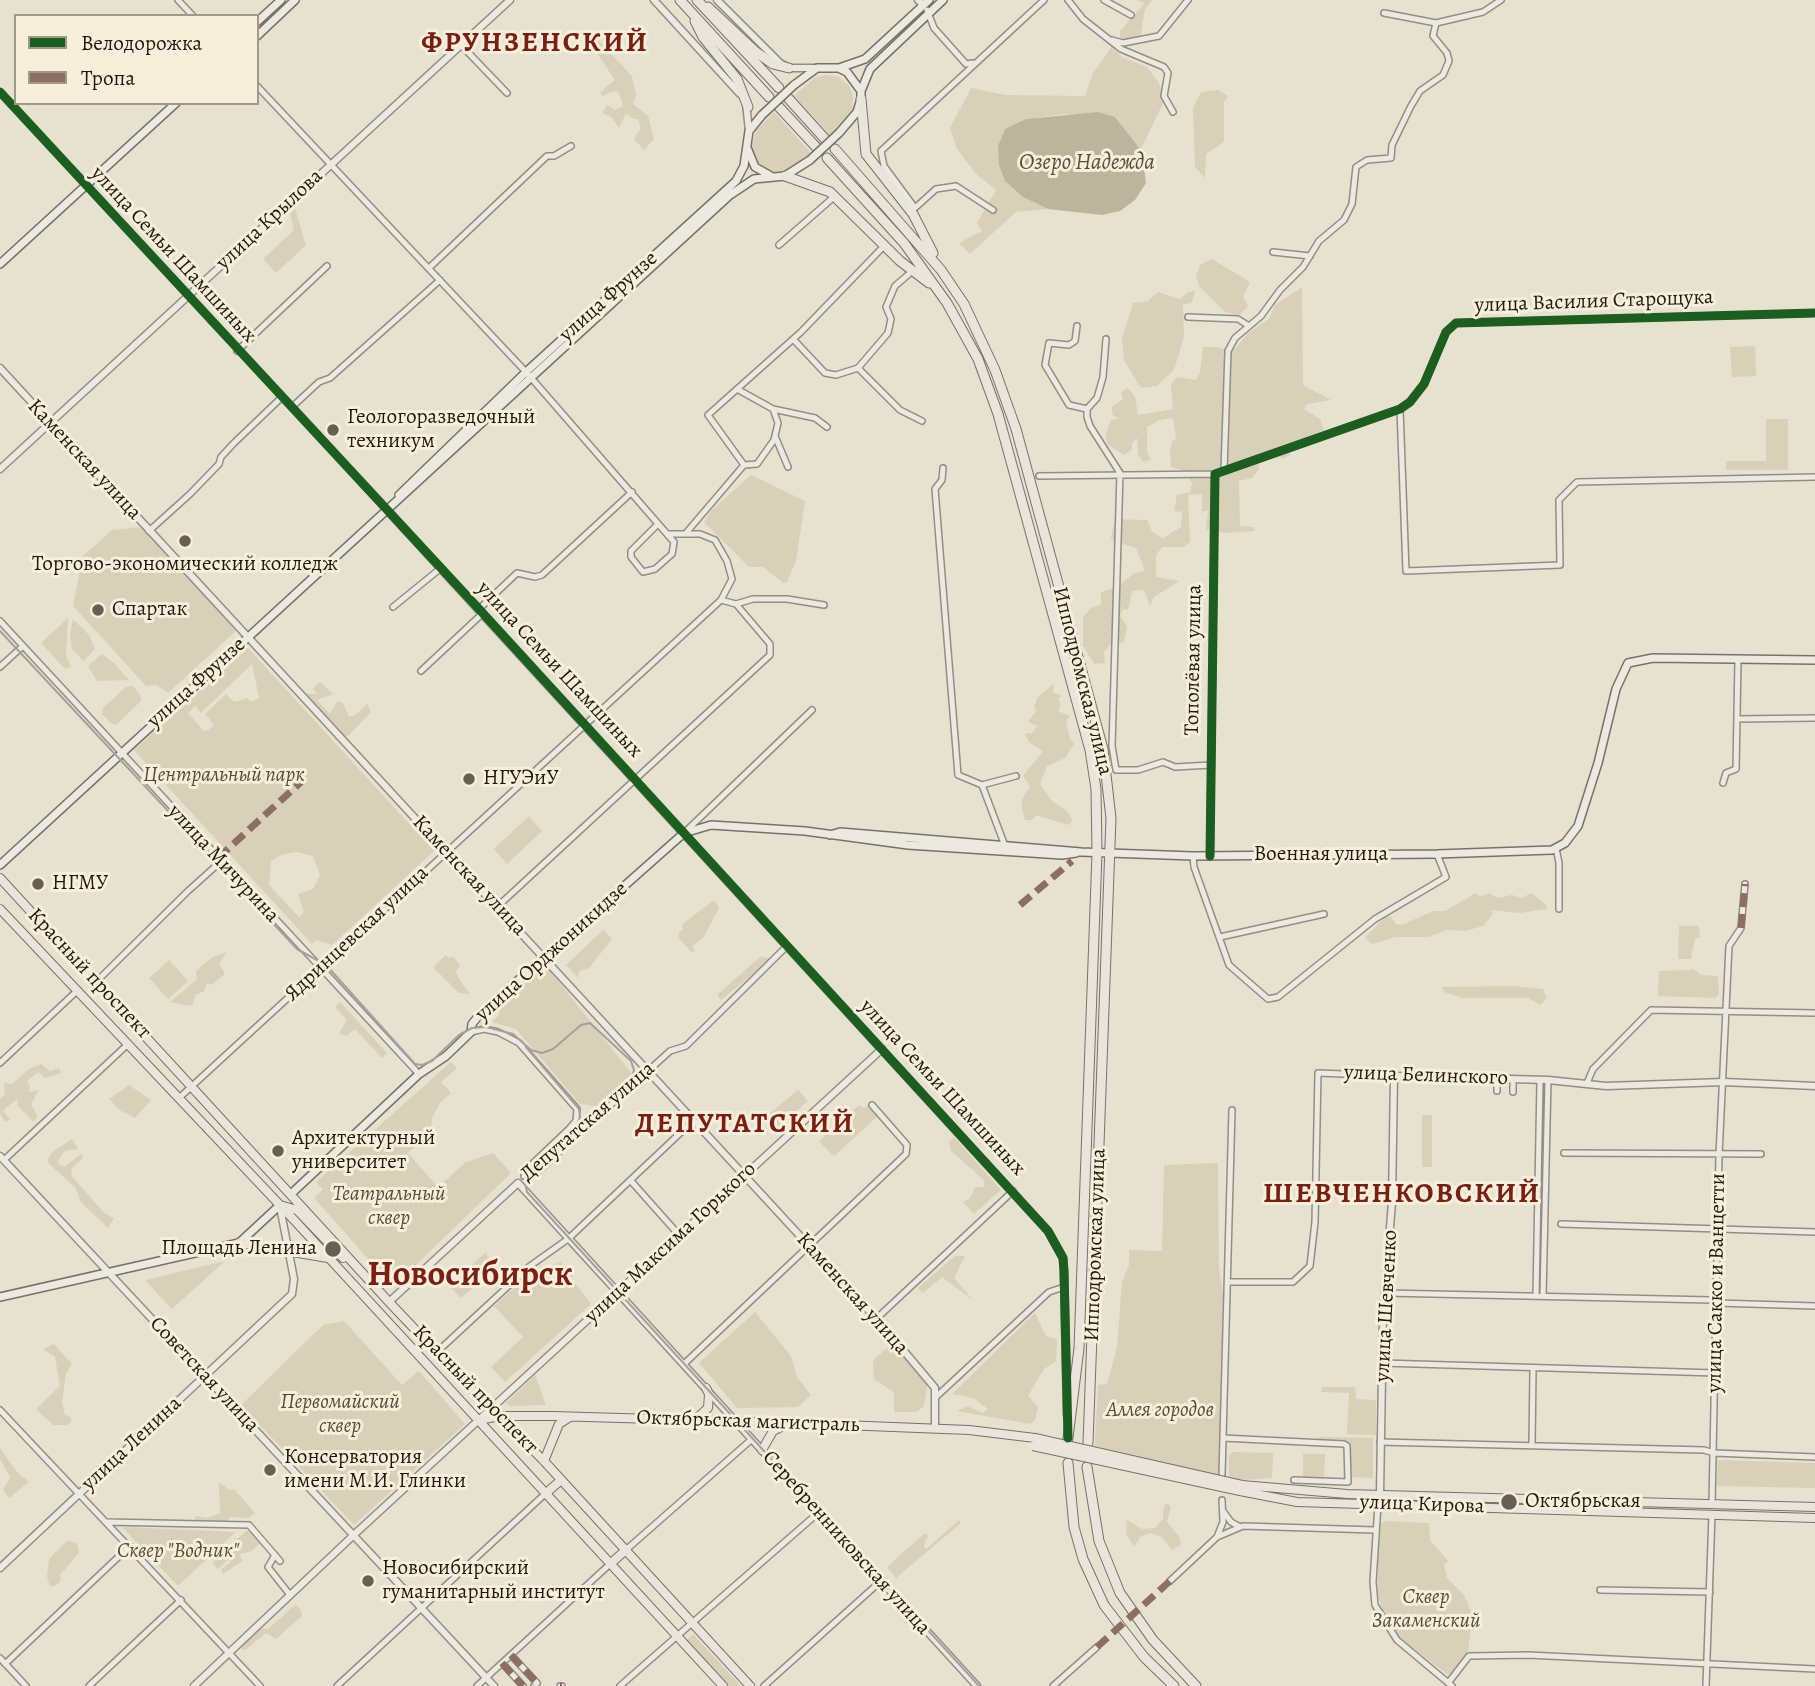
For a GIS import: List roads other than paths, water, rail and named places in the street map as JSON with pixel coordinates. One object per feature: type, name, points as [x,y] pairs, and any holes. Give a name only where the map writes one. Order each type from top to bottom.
[{"type":"highway","points":[[680,0],[769,97]]},
{"type":"highway","points":[[697,0],[721,16],[756,52],[773,64],[789,68]]},
{"type":"highway","points":[[697,0],[779,88]]},
{"type":"highway","points":[[689,10],[703,37],[737,79],[748,107]]},
{"type":"highway","points":[[861,95],[863,140],[869,160],[913,214],[942,270]]},
{"type":"highway","points":[[788,98],[826,139]]},
{"type":"highway","points":[[779,107],[817,148]]},
{"type":"highway","name":"Ипподромская улица","points":[[835,149],[942,270],[964,304],[995,370],[1016,429],[1098,733],[1108,780],[1110,854],[1088,1443]]},
{"type":"highway","name":"Ипподромская улица","points":[[827,158],[904,243],[947,303],[985,377],[1087,737],[1096,789],[1097,853],[1079,1348],[1068,1438]]},
{"type":"highway","points":[[785,176],[811,183],[835,196],[884,246],[940,293]]},
{"type":"highway","points":[[1087,737],[1092,740],[1098,733]]},
{"type":"highway","points":[[1068,1463],[1074,1527],[1083,1559],[1104,1605],[1138,1650],[1175,1686],[1185,1676]]},
{"type":"highway","points":[[1087,1467],[1094,1519],[1114,1580],[1136,1618],[1196,1686]]},
{"type":"main road","points":[[259,20],[281,0]]},
{"type":"main road","points":[[259,34],[295,0]]},
{"type":"main road","points":[[738,183],[785,176],[810,160],[839,133],[856,112],[870,69],[943,0]]},
{"type":"main road","points":[[738,183],[748,150],[749,131],[762,115],[817,68],[839,68],[865,59],[923,2]]},
{"type":"main road","points":[[839,68],[847,72],[861,95]]},
{"type":"main road","points":[[0,264],[174,105]]},
{"type":"main road","points":[[748,150],[755,167],[774,177]]},
{"type":"main road","name":"улица Фрунзе","points":[[0,865],[394,502],[407,484],[738,183]]},
{"type":"main road","points":[[1558,847],[1571,838],[1578,826],[1625,666],[1635,659],[1653,658],[1815,660]]},
{"type":"main road","name":"Военная улица","points":[[684,833],[711,825],[830,835],[840,832],[1006,849],[1193,856],[1437,855],[1542,851],[1558,847]]},
{"type":"main road","name":"улица Орджоникидзе","points":[[0,1297],[239,1242],[419,1074],[433,1068],[471,1032],[476,1018],[684,833]]},
{"type":"main road","name":"Красный проспект","points":[[0,878],[292,1193],[389,1302],[627,1549],[750,1686]]},
{"type":"main road","name":"Красный проспект","points":[[0,909],[280,1205],[723,1686]]},
{"type":"main road","points":[[280,1205],[297,1210],[340,1255],[366,1277]]},
{"type":"main road","points":[[239,1242],[328,1258]]},
{"type":"main road","points":[[693,1420],[708,1408],[709,1394],[706,1388]]},
{"type":"main road","name":"Октябрьская магистраль","points":[[479,1420],[500,1416],[570,1417],[935,1428],[995,1434],[1241,1488]]},
{"type":"main road","points":[[544,1461],[559,1424],[570,1417]]},
{"type":"main road","points":[[762,1450],[773,1431],[791,1423]]},
{"type":"main road","points":[[545,1494],[561,1480]]},
{"type":"main road","name":"улица Кирова","points":[[1241,1488],[1815,1507]]},
{"type":"main road","name":"улица Кирова","points":[[1241,1488],[1297,1502],[1815,1518]]},
{"type":"main road","points":[[610,1564],[627,1549]]},
{"type":"street","points":[[178,0],[191,14]]},
{"type":"street","name":"улица Крылова","points":[[0,469],[510,0]]},
{"type":"street","points":[[654,0],[725,76],[748,107],[749,131]]},
{"type":"street","points":[[993,210],[956,186],[936,188],[915,208],[884,166],[881,151],[1044,0]]},
{"type":"street","points":[[1068,0],[1083,19],[1108,40],[1137,57],[1164,67],[1168,73],[1164,96],[1173,112]]},
{"type":"street","points":[[1104,0],[1130,15]]},
{"type":"street","points":[[1108,40],[1123,43],[1159,36],[1166,31],[1188,0]]},
{"type":"street","points":[[1384,13],[1436,23],[1483,12],[1501,0]]},
{"type":"street","points":[[719,1],[772,57],[789,68],[817,68]]},
{"type":"street","points":[[923,2],[930,13],[934,28],[966,64],[975,63]]},
{"type":"street","points":[[1039,476],[1216,474],[1224,471],[1227,351],[1261,316],[1310,256],[1319,240],[1344,220],[1352,204],[1356,167],[1367,160],[1391,158],[1399,129],[1420,91],[1443,75],[1449,61],[1447,53],[1433,36],[1436,23]]},
{"type":"street","points":[[461,45],[507,93]]},
{"type":"street","points":[[259,88],[528,375],[632,492],[659,524],[667,534],[674,542],[672,554],[655,569],[643,572],[631,557],[631,551],[659,524]]},
{"type":"street","name":"улица Семьи Шамшиных","points":[[0,92],[586,725],[1013,1191],[1058,1246],[1063,1258],[1068,1438]]},
{"type":"street","points":[[429,268],[547,156],[554,156],[571,146]]},
{"type":"street","points":[[779,245],[835,196]]},
{"type":"street","points":[[744,465],[708,415],[793,339],[884,246]]},
{"type":"street","points":[[1273,252],[1310,256]]},
{"type":"street","points":[[237,351],[327,266]]},
{"type":"street","points":[[793,339],[825,373],[836,375],[858,368],[888,333],[891,319],[886,307],[895,286],[909,274]]},
{"type":"street","points":[[292,407],[319,382],[330,379],[440,280]]},
{"type":"street","name":"улица Василия Старощука","points":[[1224,471],[1400,409],[1410,402],[1424,384],[1446,332],[1456,323],[1815,313]]},
{"type":"street","points":[[1188,317],[1230,318],[1249,326]]},
{"type":"street","points":[[1077,326],[1075,341],[1069,345],[1049,343],[1045,365],[1069,405],[1087,409]]},
{"type":"street","points":[[1087,409],[1097,398],[1103,377],[1106,339]]},
{"type":"street","name":"Каменская улица","points":[[0,368],[876,1319],[931,1380],[936,1397]]},
{"type":"street","points":[[858,368],[900,410],[922,421]]},
{"type":"street","points":[[737,389],[773,409],[815,418],[827,427]]},
{"type":"street","points":[[149,531],[200,484],[228,450],[282,397]]},
{"type":"street","points":[[686,533],[744,465],[757,464],[775,436],[778,424],[773,409]]},
{"type":"street","points":[[1087,409],[1090,426],[1120,473],[1112,746],[1116,770],[1138,769],[1163,762],[1175,767],[1210,765]]},
{"type":"street","points":[[1400,409],[1406,571],[1560,565],[1559,500],[1577,482],[1815,477]]},
{"type":"street","points":[[775,436],[788,467]]},
{"type":"street","points":[[943,468],[942,480],[935,489],[958,775],[982,785],[1016,776]]},
{"type":"street","name":"Тополёвая улица","points":[[1210,856],[1216,474]]},
{"type":"street","points":[[421,671],[517,573],[535,577],[542,575],[632,492]]},
{"type":"street","points":[[667,534],[686,533],[715,541],[723,552],[732,579],[721,600],[736,604],[753,599],[787,599],[824,605]]},
{"type":"street","points":[[393,607],[441,568]]},
{"type":"street","name":"Ядринцевская улица","points":[[179,1098],[721,600]]},
{"type":"street","points":[[498,906],[770,655],[770,644],[736,604]]},
{"type":"street","name":"улица Мичурина","points":[[0,621],[419,1074]]},
{"type":"street","points":[[0,667],[23,646]]},
{"type":"street","points":[[1723,783],[1726,774],[1736,769],[1738,660]]},
{"type":"street","name":"улица Орджоникидзе","points":[[684,833],[812,710]]},
{"type":"street","points":[[1737,719],[1815,718]]},
{"type":"street","points":[[982,785],[1006,849]]},
{"type":"street","points":[[1558,847],[1559,909]]},
{"type":"street","points":[[1193,856],[1194,867],[1229,965],[1268,999],[1278,997],[1375,919],[1446,877],[1437,855]]},
{"type":"street","points":[[96,982],[188,891],[216,865],[223,864]]},
{"type":"street","name":"улица Сакко и Ванцетти","points":[[1706,1686],[1716,1373],[1719,1155],[1729,946],[1741,928],[1745,884]]},
{"type":"street","points":[[1220,937],[1324,914]]},
{"type":"street","name":"Депутатская улица","points":[[389,1302],[524,1176],[534,1175],[670,1051],[680,1051],[757,980],[787,946]]},
{"type":"street","points":[[0,1063],[78,990]]},
{"type":"street","points":[[1587,1083],[1593,1069],[1651,1010],[1815,1013]]},
{"type":"street","points":[[471,1032],[484,1029],[519,1042],[577,1109],[576,1121],[528,1168],[524,1176]]},
{"type":"street","points":[[2,1158],[128,1044]]},
{"type":"street","name":"улица Максима Горького","points":[[479,1420],[882,1049]]},
{"type":"street","name":"улица Белинского","points":[[1228,1282],[1293,1282],[1310,1266],[1314,1222],[1318,1073],[1548,1080],[1606,1086],[1724,1082],[1815,1086]]},
{"type":"street","name":"улица Шевченко","points":[[1380,1494],[1382,1363],[1392,1202],[1394,1076]]},
{"type":"street","points":[[1497,1079],[1497,1091]]},
{"type":"street","points":[[1513,1079],[1513,1091]]},
{"type":"street","points":[[1536,1296],[1540,1080]]},
{"type":"street","points":[[1543,1296],[1548,1080]]},
{"type":"street","points":[[684,1364],[906,1154],[907,1145],[872,1105]]},
{"type":"street","points":[[1222,1474],[1233,1110]]},
{"type":"street","points":[[437,1352],[530,1266],[568,1239],[694,1120]]},
{"type":"street","points":[[1564,1153],[1760,1154]]},
{"type":"street","name":"Советская улица","points":[[2,1158],[494,1686]]},
{"type":"street","points":[[631,1181],[679,1236]]},
{"type":"street","name":"Серебренниковская улица","points":[[518,1183],[977,1686]]},
{"type":"street","points":[[876,1319],[1013,1191]]},
{"type":"street","points":[[280,1205],[290,1250]]},
{"type":"street","points":[[1561,1224],[1815,1233]]},
{"type":"street","name":"улица Ленина","points":[[0,1568],[294,1291],[290,1250]]},
{"type":"street","points":[[935,1428],[936,1397],[1049,1292],[1064,1287]]},
{"type":"street","points":[[1386,1293],[1713,1300],[1717,1303],[1815,1306]]},
{"type":"street","points":[[1382,1363],[1533,1370],[1716,1373]]},
{"type":"street","points":[[1532,1444],[1533,1370]]},
{"type":"street","points":[[0,1410],[260,1686]]},
{"type":"street","points":[[194,1686],[479,1420]]},
{"type":"street","points":[[1223,1438],[1344,1444],[1349,1451],[1347,1493]]},
{"type":"street","points":[[627,1549],[752,1439]]},
{"type":"street","points":[[1380,1441],[1707,1450],[1713,1453],[1815,1457]]},
{"type":"street","points":[[1294,1480],[1348,1482]]},
{"type":"street","points":[[337,1686],[545,1494]]},
{"type":"street","points":[[1170,1581],[1217,1537],[1222,1529],[1222,1500]]},
{"type":"street","points":[[1378,1504],[1373,1596],[1382,1621],[1397,1640],[1450,1684],[1469,1656],[1528,1655],[1706,1662],[1726,1667],[1815,1669]]},
{"type":"street","points":[[1222,1510],[1231,1522],[1240,1527]]},
{"type":"street","points":[[620,1686],[818,1513]]},
{"type":"street","points":[[107,1522],[250,1523],[278,1558],[268,1567],[290,1595]]},
{"type":"street","points":[[1217,1537],[1240,1527],[1375,1530]]},
{"type":"street","points":[[5,1664],[130,1546]]},
{"type":"street","points":[[477,1686],[610,1564]]},
{"type":"street","points":[[764,1686],[881,1581]]},
{"type":"street","points":[[1600,1590],[1710,1592]]},
{"type":"street","points":[[89,1686],[181,1600]]},
{"type":"street","points":[[1053,1686],[1097,1647]]},
{"type":"street","points":[[511,1655],[537,1683],[534,1686]]},
{"type":"street","points":[[0,1658],[26,1686]]},
{"type":"street","points":[[502,1663],[523,1686]]},
{"type":"water","name":"Озеро Надежда","points":[[1098,112],[1115,117],[1142,151],[1146,183],[1135,200],[1120,211],[1102,215],[1048,209],[1023,197],[1005,181],[999,165],[998,146],[1005,129],[1026,119]]},
{"type":"tram line","points":[[0,631],[297,949],[326,965],[415,1064],[422,1065],[432,1061],[459,1035],[472,1028],[486,1027],[513,1034],[531,1050],[542,1053],[553,1049],[581,1025],[590,1023],[631,1061],[634,1070],[630,1083],[533,1170],[525,1182],[527,1192],[979,1686]]},
{"type":"tram line","points":[[526,1047],[579,1109],[580,1118],[574,1130]]},
{"type":"place","name":"Геологоразведочный техникум","points":[[333,430]]},
{"type":"place","name":"Торгово-экономический колледж","points":[[185,541]]},
{"type":"place","name":"Спартак","points":[[98,610]]},
{"type":"place","name":"НГУЭиУ","points":[[469,779]]},
{"type":"place","name":"НГМУ","points":[[38,884]]},
{"type":"place","name":"Архитектурный университет","points":[[278,1151]]},
{"type":"place","name":"Площадь Ленина","points":[[333,1249]]},
{"type":"place","name":"Консерватория имени М.И. Глинки","points":[[270,1470]]},
{"type":"place","name":"Октябрьская","points":[[1509,1502]]},
{"type":"place","name":"Новосибирский гуманитарный институт","points":[[368,1581]]},
{"type":"district","name":"ФРУНЗЕНСКИЙ","points":[[535,44]]},
{"type":"district","name":"ДЕПУТАТСКИЙ","points":[[745,1125]]},
{"type":"district","name":"ШЕВЧЕНКОВСКИЙ","points":[[1402,1195]]},
{"type":"district","name":"Новосибирск","points":[[470,1276]]},
{"type":"park label","name":"Центральный парк","points":[[224,776]]},
{"type":"park label","name":"Театральный сквер","points":[[389,1207]]},
{"type":"park label","name":"Аллея городов","points":[[1160,1411]]},
{"type":"park label","name":"Первомайский сквер","points":[[340,1415]]},
{"type":"park label","name":"Сквер \"Водник\"","points":[[178,1552]]},
{"type":"park label","name":"Сквер Закаменский","points":[[1426,1610]]}]
